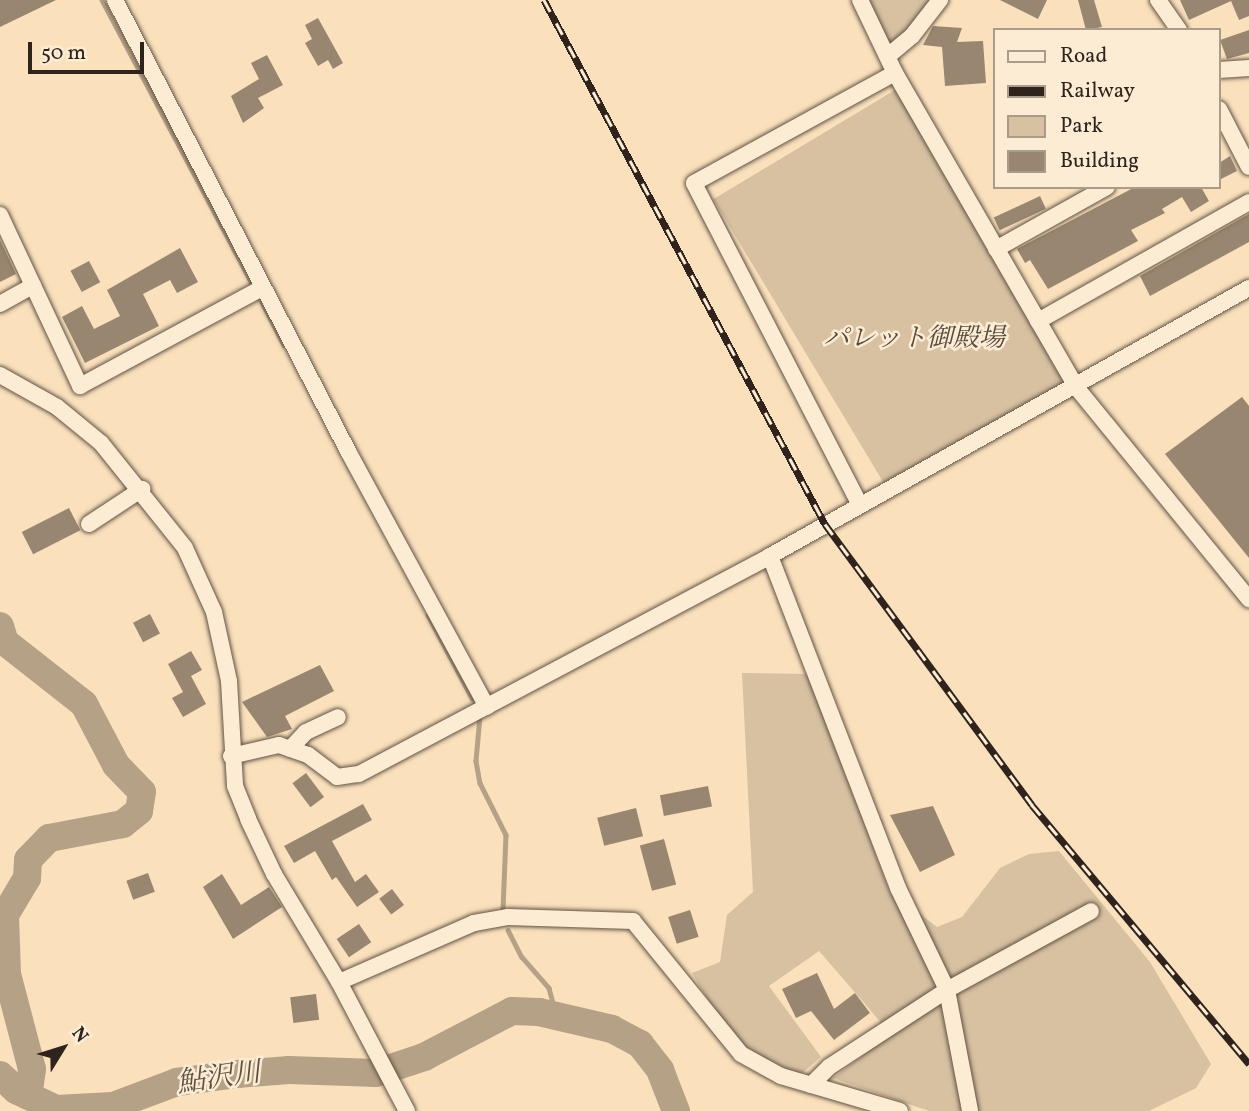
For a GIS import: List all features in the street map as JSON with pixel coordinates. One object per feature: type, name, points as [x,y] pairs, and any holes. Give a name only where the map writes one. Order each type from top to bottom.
[{"type":"street","points":[[115,0],[262,288],[487,707]]},
{"type":"street","points":[[860,0],[895,73],[1076,387],[1249,599]]},
{"type":"street","points":[[887,56],[912,36],[940,0]]},
{"type":"street","points":[[1158,0],[1177,28]]},
{"type":"street","points":[[1221,70],[1249,68]]},
{"type":"street","points":[[860,505],[694,184],[895,73]]},
{"type":"street","points":[[1221,119],[1249,167]]},
{"type":"street","points":[[996,249],[1103,189]]},
{"type":"street","points":[[1038,321],[1249,202]]},
{"type":"street","points":[[0,215],[79,386],[262,288]]},
{"type":"street","points":[[0,304],[33,286]]},
{"type":"street","points":[[231,756],[279,745],[307,755],[337,777],[359,774],[770,556],[1249,288]]},
{"type":"street","points":[[0,375],[57,407],[102,443],[142,489],[185,548],[214,612],[229,681],[231,756],[235,786],[274,874],[339,982],[407,1111]]},
{"type":"street","points":[[89,523],[142,489]]},
{"type":"street","points":[[770,556],[898,888],[947,990],[970,1111]]},
{"type":"street","points":[[290,749],[306,732],[338,716]]},
{"type":"street","points":[[811,1085],[829,1067],[947,990],[1091,911]]},
{"type":"street","points":[[339,982],[474,923],[508,917],[633,921],[741,1054],[781,1076],[900,1111]]},
{"type":"green space","points":[[860,0],[935,0],[888,56]]},
{"type":"green space","name":"パレット御殿場","points":[[895,90],[1074,387],[892,497],[713,199]]},
{"type":"green space","points":[[742,673],[809,674],[889,890],[937,927],[962,917],[1000,868],[1029,854],[1059,851],[1150,962],[1211,1064],[1196,1088],[1149,1111],[929,1111],[833,1078],[891,1034],[819,951],[769,986],[821,1057],[800,1075],[734,1044],[692,973],[720,962],[727,915],[753,892]]},
{"type":"building","points":[[0,0],[56,0],[0,27]]},
{"type":"building","points":[[1000,0],[1047,0],[1038,19]]},
{"type":"building","points":[[1078,0],[1094,0],[1102,27],[1085,28]]},
{"type":"building","points":[[1180,0],[1249,0],[1249,16],[1239,20],[1231,1],[1189,20]]},
{"type":"building","points":[[318,18],[343,63],[333,69],[328,60],[318,66],[305,43],[312,39],[305,25]]},
{"type":"building","points":[[933,26],[962,28],[957,42],[983,41],[986,83],[945,86],[942,47],[923,45]]},
{"type":"building","points":[[1249,30],[1249,53],[1227,59],[1221,40]]},
{"type":"building","points":[[267,55],[283,85],[258,98],[264,108],[243,123],[231,96],[259,79],[251,63]]},
{"type":"building","points":[[1230,156],[1237,171],[1221,179],[1221,162]]},
{"type":"building","points":[[1131,189],[1202,189],[1209,201],[1191,212],[1182,197],[1162,209],[1165,213],[1131,230],[1138,241],[1048,289],[1030,260],[1025,263],[1017,249]]},
{"type":"building","points":[[1040,196],[1046,209],[1000,230],[994,218]]},
{"type":"building","points":[[1249,214],[1249,242],[1150,296],[1140,276]]},
{"type":"building","points":[[0,240],[16,274],[0,282]]},
{"type":"building","points":[[180,248],[198,282],[177,293],[170,280],[143,294],[159,326],[85,363],[62,317],[82,306],[94,329],[120,316],[107,290]]},
{"type":"building","points":[[89,261],[100,282],[82,292],[70,271]]},
{"type":"building","points":[[1242,397],[1249,406],[1249,558],[1165,454]]},
{"type":"building","points":[[69,508],[80,530],[33,554],[22,532]]},
{"type":"building","points":[[150,614],[160,634],[143,642],[133,623]]},
{"type":"building","points":[[191,651],[202,670],[191,676],[206,704],[183,717],[172,698],[183,692],[168,664]]},
{"type":"building","points":[[320,665],[334,691],[285,716],[292,729],[267,737],[242,702]]},
{"type":"building","points":[[306,773],[324,797],[310,807],[292,783]]},
{"type":"building","points":[[708,786],[712,807],[664,816],[660,795]]},
{"type":"building","points":[[363,804],[372,820],[332,841],[355,882],[366,874],[379,892],[357,907],[336,877],[332,880],[315,851],[294,863],[284,846]]},
{"type":"building","points":[[933,806],[955,855],[920,872],[890,815]]},
{"type":"building","points":[[636,808],[643,836],[604,846],[597,818]]},
{"type":"building","points":[[664,839],[676,884],[652,891],[640,845]]},
{"type":"building","points":[[148,873],[155,892],[133,900],[126,881]]},
{"type":"building","points":[[222,874],[241,905],[269,887],[282,907],[233,939],[203,887]]},
{"type":"building","points":[[392,889],[404,905],[391,915],[379,899]]},
{"type":"building","points":[[690,910],[699,937],[677,944],[668,917]]},
{"type":"building","points":[[359,924],[371,942],[349,957],[337,939]]},
{"type":"building","points":[[817,973],[834,1009],[855,993],[870,1013],[834,1040],[811,1011],[796,1018],[782,989]]},
{"type":"building","points":[[316,994],[319,1020],[293,1023],[290,997]]},
{"type":"waterway","points":[[102,0],[253,285]]},
{"type":"waterway","points":[[262,302],[284,345]]},
{"type":"waterway","points":[[428,615],[472,698]]},
{"type":"waterway","name":"鮎沢川","points":[[0,626],[5,642],[84,704],[116,765],[142,792],[139,811],[123,824],[49,838],[28,860],[27,878],[5,915],[7,974],[32,1069],[28,1096]]},
{"type":"waterway","points":[[480,716],[476,761],[480,783],[506,835],[503,911]]},
{"type":"waterway","points":[[508,930],[522,957],[549,988],[556,1015]]},
{"type":"waterway","name":"鮎沢川","points":[[0,1075],[16,1090],[56,1109],[113,1106],[177,1082],[237,1074],[289,1070],[376,1073],[424,1057],[512,1011],[539,1012],[612,1029],[640,1044],[660,1070],[676,1111]]},
{"type":"railway","points":[[544,0],[825,524],[1032,805],[1249,1064]]}]
